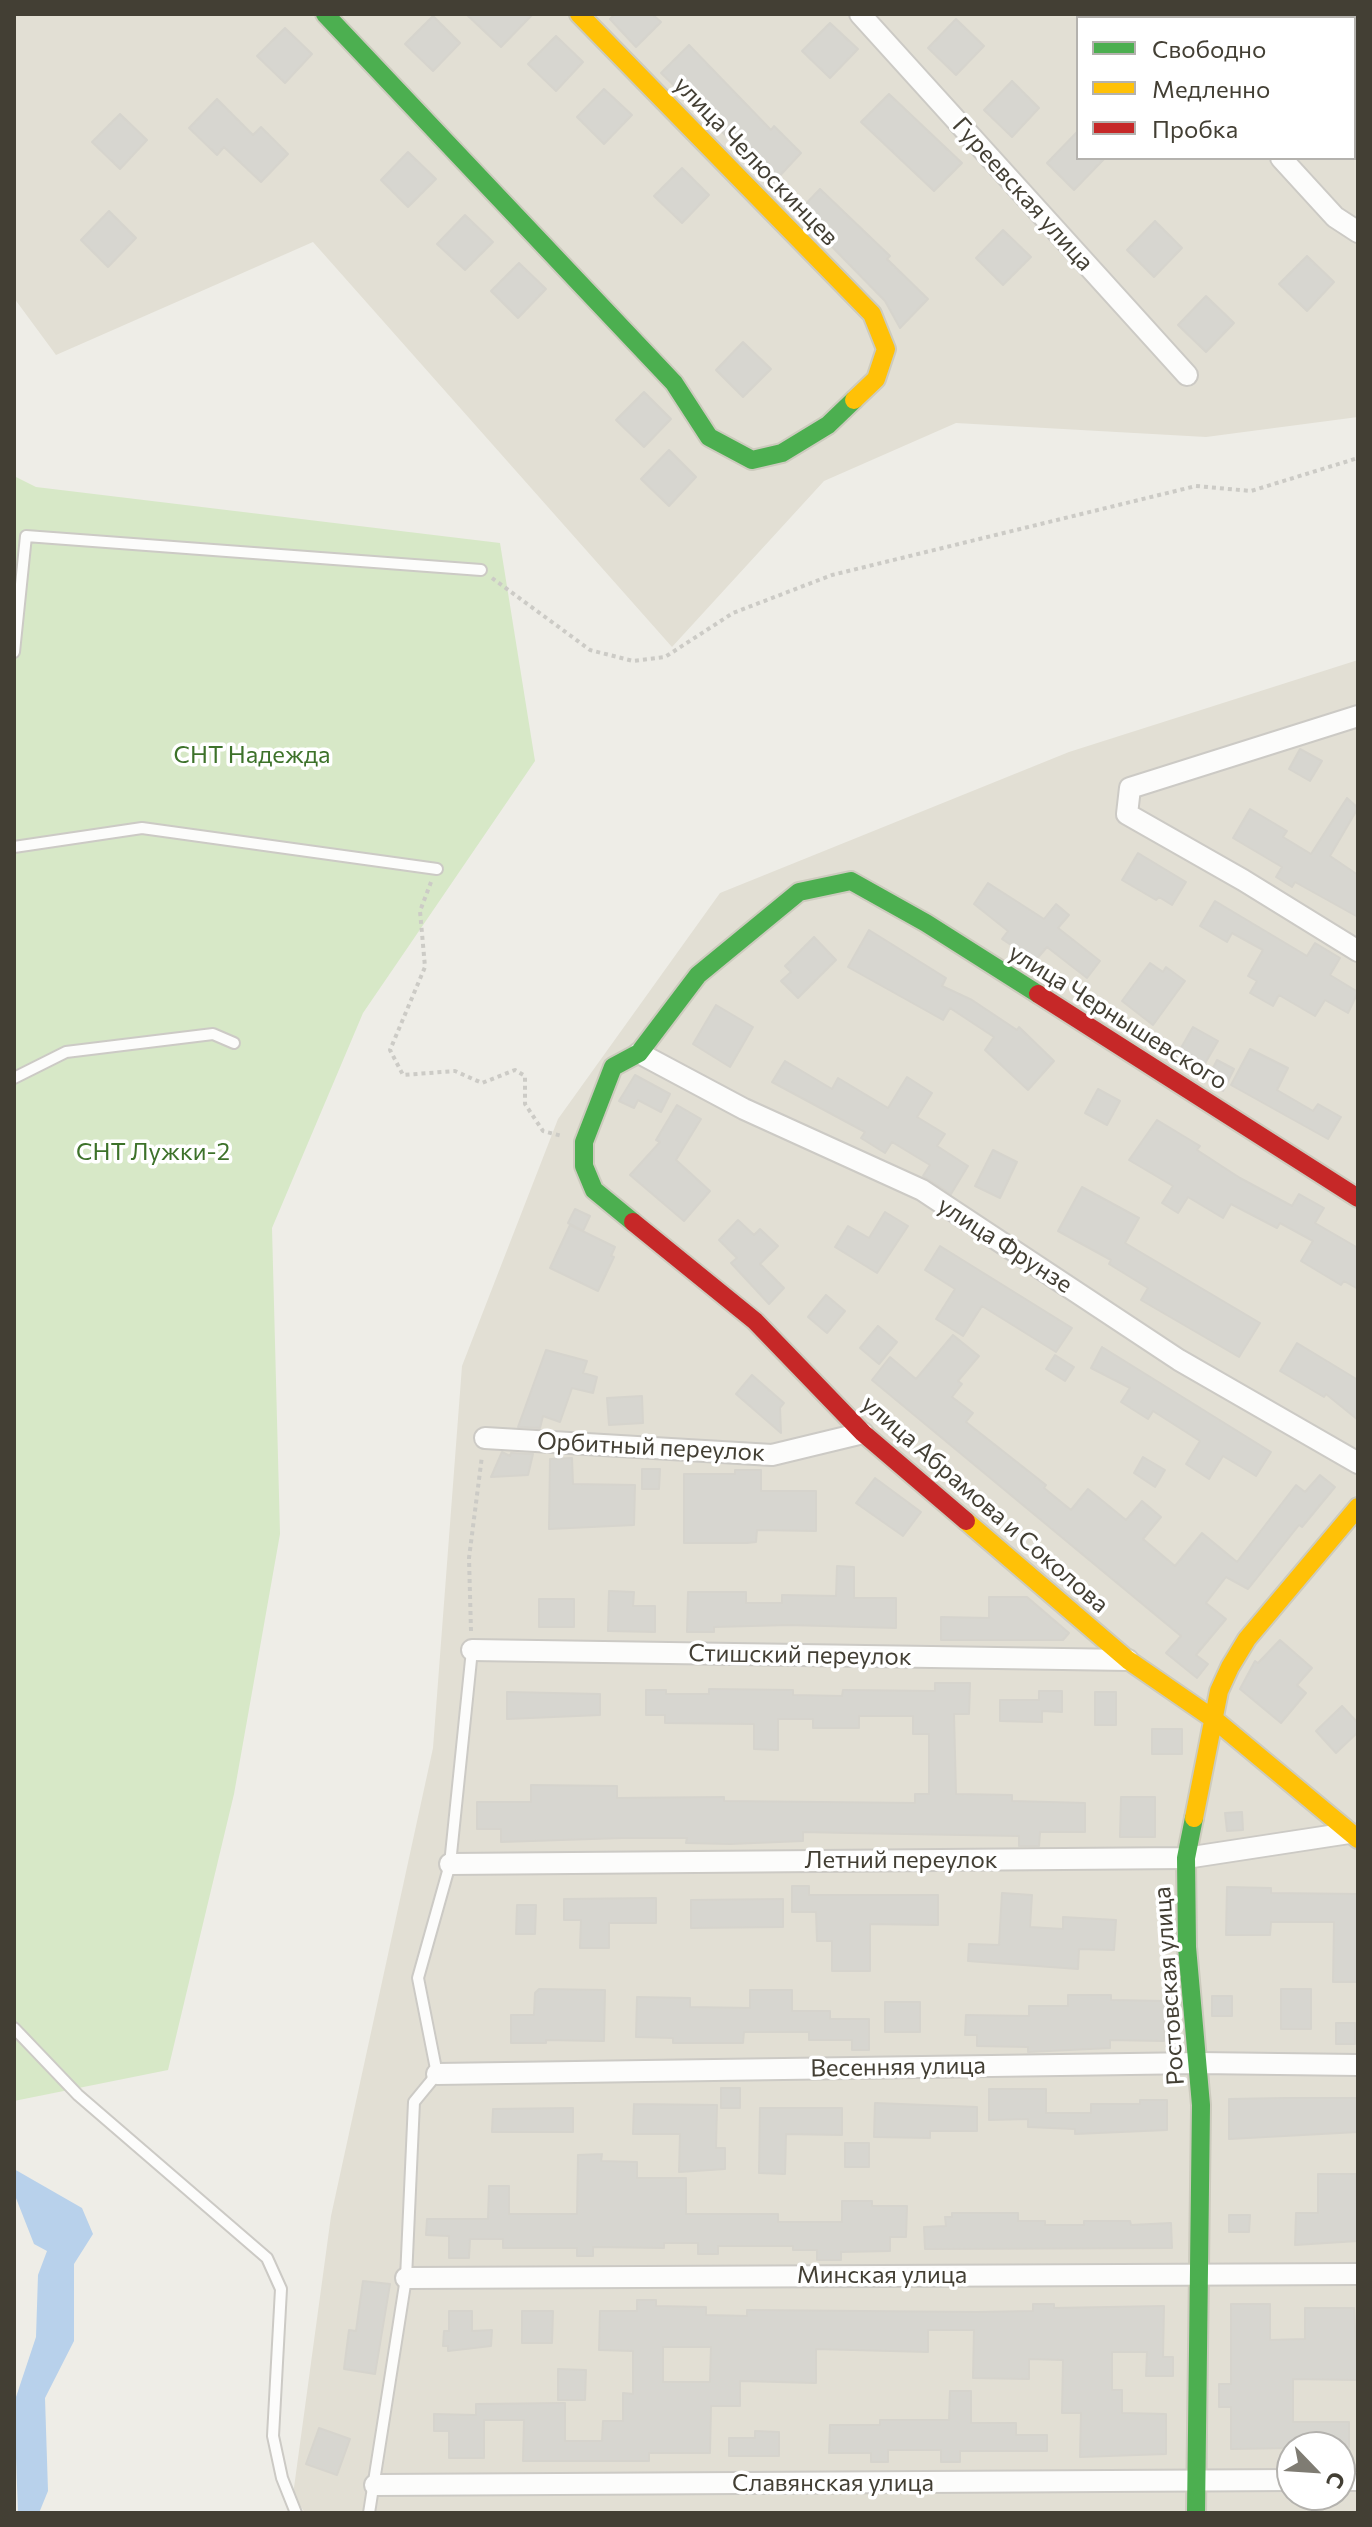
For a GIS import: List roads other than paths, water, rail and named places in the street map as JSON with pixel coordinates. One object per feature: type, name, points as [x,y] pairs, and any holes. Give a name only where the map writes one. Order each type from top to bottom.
[{"type":"street","name":"улица Челюскинцев","points":[[325,14],[674,383],[709,437],[752,460],[782,453],[828,425],[876,379],[886,349],[872,314],[579,14]]},
{"type":"street","name":"Гуреевская улица","points":[[860,14],[1187,375]]},
{"type":"street","points":[[1283,160],[1335,217],[1358,232]]},
{"type":"street","points":[[1358,716],[1130,788],[1127,814],[1243,880],[1358,951]]},
{"type":"street","name":"улица Чернышевского","points":[[639,1053],[698,975],[799,892],[851,881],[926,923],[1358,1198]]},
{"type":"street","name":"улица Абрамова и Соколова","points":[[639,1053],[613,1067],[584,1142],[584,1166],[594,1190],[755,1321],[863,1433],[1128,1660],[1215,1720],[1354,1836]]},
{"type":"street","name":"улица Фрунзе","points":[[639,1053],[744,1109],[922,1190],[1179,1360],[1358,1463]]},
{"type":"street","name":"Орбитный переулок","points":[[485,1438],[772,1455],[863,1433]]},
{"type":"street","name":"Ростовская улица","points":[[1196,2513],[1199,2063],[1187,1947],[1186,1858],[1219,1691],[1247,1639],[1358,1507]]},
{"type":"street","name":"Стишский переулок","points":[[472,1650],[1128,1660]]},
{"type":"street","name":"Летний переулок","points":[[450,1864],[1186,1858],[1354,1836]]},
{"type":"street","name":"Весенняя улица","points":[[437,2074],[1199,2063],[1358,2065]]},
{"type":"street","name":"Минская улица","points":[[406,2278],[1358,2274]]},
{"type":"street","name":"Славянская улица","points":[[375,2485],[1276,2480]]},
{"type":"lane","points":[[14,652],[26,536],[481,570]]},
{"type":"lane","points":[[14,847],[142,828],[437,869]]},
{"type":"lane","points":[[14,1078],[66,1052],[213,1034],[234,1043]]},
{"type":"lane","points":[[369,2513],[406,2278],[414,2102],[437,2074],[418,1978],[450,1864],[472,1650]]},
{"type":"lane","points":[[14,2028],[78,2095],[267,2258],[281,2289],[273,2436],[282,2478],[296,2513]]},
{"type":"water","points":[[14,2169],[82,2208],[93,2234],[74,2264],[74,2341],[45,2398],[48,2491],[39,2513],[18,2513],[14,2403],[36,2337],[38,2275],[47,2251],[34,2244],[14,2193]]},
{"type":"park label","name":"СНТ Надежда","points":[[252,755]]},
{"type":"park label","name":"СНТ Лужки-2","points":[[153,1152]]}]
